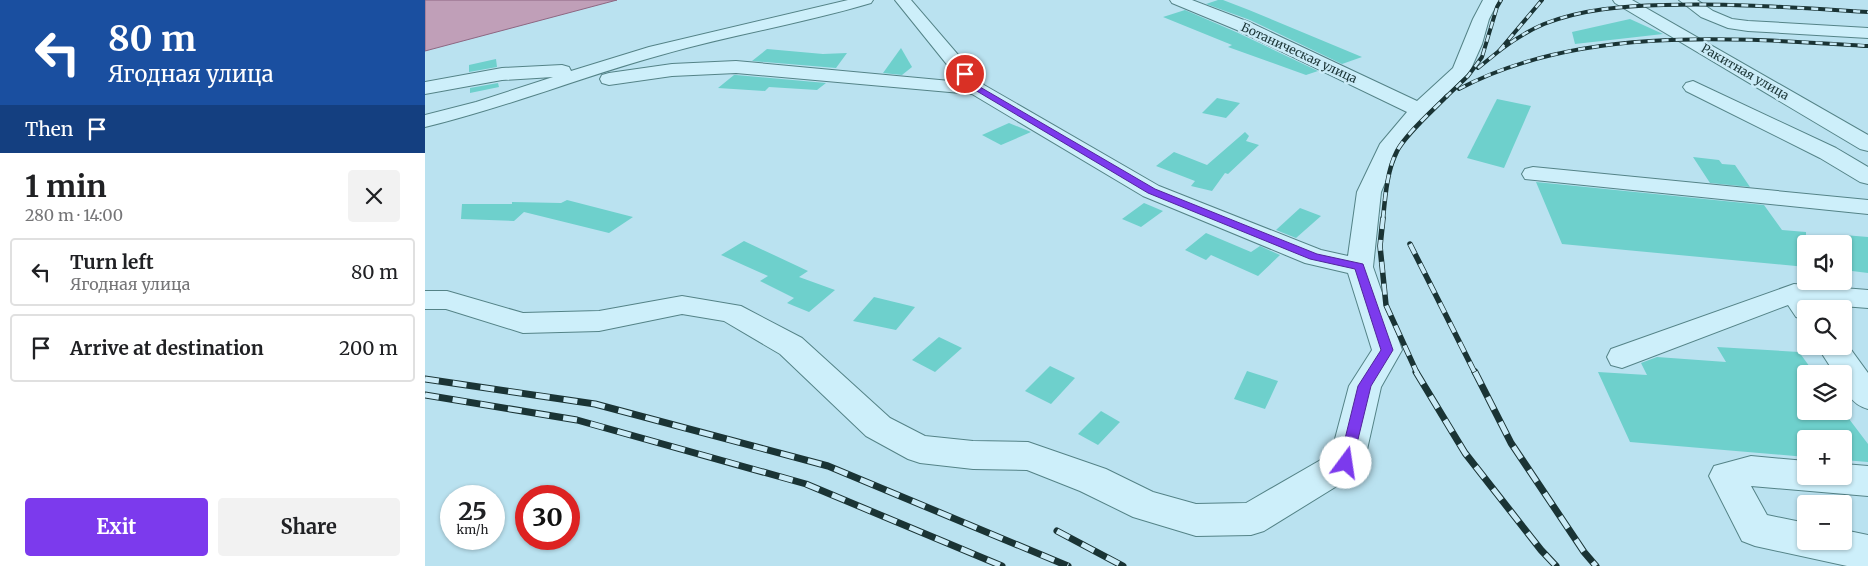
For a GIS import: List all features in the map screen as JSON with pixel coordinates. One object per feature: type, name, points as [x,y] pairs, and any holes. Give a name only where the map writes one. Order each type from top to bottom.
[{"type":"street","points":[[540,87],[617,70],[655,51],[765,24],[830,12],[865,0]]},
{"type":"street","points":[[903,0],[977,89],[1151,191],[1314,257],[1359,267]]},
{"type":"street","name":"Ботаническая улица","points":[[1178,0],[1243,26],[1419,110]]},
{"type":"street","points":[[425,300],[447,300],[523,322],[599,321],[682,305],[731,313],[791,346],[879,427],[920,449],[973,455],[1028,456],[1093,480],[1146,506],[1162,511],[1195,520],[1251,519],[1346,463],[1365,386],[1387,350],[1359,267],[1369,192],[1391,144],[1419,110],[1461,71],[1473,44],[1481,19],[1491,0]]},
{"type":"street","name":"Ракитная улица","points":[[1621,0],[1868,144]]},
{"type":"street","points":[[1687,0],[1707,14],[1728,22],[1748,26],[1868,33]]},
{"type":"street","points":[[425,88],[502,74],[735,67],[977,89]]},
{"type":"street","points":[[425,121],[591,70]]},
{"type":"street","points":[[1693,87],[1828,153],[1868,177]]},
{"type":"street","points":[[1533,174],[1868,207]]},
{"type":"street","points":[[1845,300],[1868,299]]},
{"type":"street","points":[[1622,357],[1797,303]]},
{"type":"street","points":[[1838,355],[1868,397]]},
{"type":"street","points":[[1797,475],[1751,471],[1727,476],[1755,530],[1797,538]]},
{"type":"street","points":[[1852,480],[1868,481]]},
{"type":"street","points":[[1852,550],[1868,553]]},
{"type":"shaded area","points":[[425,0],[617,0],[425,51]]},
{"type":"building","points":[[1223,0],[1249,10],[1362,57],[1342,64],[1250,20],[1206,4]]},
{"type":"building","points":[[1185,10],[1318,71],[1306,75],[1228,47],[1232,45],[1163,17]]},
{"type":"building","points":[[1630,19],[1663,34],[1575,44],[1572,32]]},
{"type":"building","points":[[901,48],[912,67],[902,75],[883,73]]},
{"type":"building","points":[[767,49],[823,54],[847,53],[836,68],[752,61]]},
{"type":"building","points":[[496,59],[497,67],[469,72],[469,65]]},
{"type":"building","points":[[734,75],[826,83],[817,90],[769,87],[765,91],[718,88]]},
{"type":"building","points":[[498,83],[499,87],[470,93],[470,88]]},
{"type":"building","points":[[1217,98],[1240,103],[1226,118],[1202,113]]},
{"type":"building","points":[[1497,99],[1531,106],[1504,168],[1467,158]]},
{"type":"building","points":[[1009,123],[1031,132],[1001,145],[982,135]]},
{"type":"building","points":[[1245,132],[1249,136],[1246,141],[1259,145],[1228,174],[1225,173],[1212,191],[1191,186],[1195,181],[1156,166],[1174,152],[1207,165]]},
{"type":"building","points":[[1693,157],[1719,160],[1722,164],[1735,165],[1750,187],[1710,183]]},
{"type":"building","points":[[1536,182],[1764,205],[1782,230],[1806,232],[1806,235],[1797,235],[1797,266],[1562,244]]},
{"type":"building","points":[[567,200],[633,217],[609,233],[524,212],[514,221],[461,219],[462,204],[561,203]]},
{"type":"building","points":[[1144,203],[1163,211],[1141,227],[1122,219]]},
{"type":"building","points":[[1300,208],[1321,216],[1296,238],[1276,230]]},
{"type":"building","points":[[1206,233],[1251,252],[1260,246],[1280,255],[1258,276],[1211,255],[1206,260],[1185,250]]},
{"type":"building","points":[[1852,236],[1868,237],[1868,273],[1852,271]]},
{"type":"building","points":[[744,241],[808,271],[799,277],[835,290],[809,312],[787,303],[794,298],[760,281],[768,276],[721,255]]},
{"type":"building","points":[[874,297],[915,307],[896,330],[853,321]]},
{"type":"building","points":[[939,337],[962,348],[935,372],[912,360]]},
{"type":"building","points":[[1717,347],[1797,352],[1797,355],[1801,355],[1808,365],[1797,365],[1797,420],[1850,420],[1868,444],[1868,462],[1852,461],[1852,430],[1797,430],[1797,456],[1630,442],[1598,372],[1647,375],[1641,363],[1657,357],[1726,362]]},
{"type":"building","points":[[1050,366],[1075,378],[1051,404],[1025,391]]},
{"type":"building","points":[[1247,371],[1278,381],[1265,409],[1234,399]]},
{"type":"building","points":[[1101,411],[1120,422],[1098,445],[1078,434]]},
{"type":"railway","points":[[1446,97],[1468,76],[1482,57],[1497,7],[1501,0]]},
{"type":"railway","points":[[1499,51],[1542,0]]},
{"type":"railway","points":[[1499,51],[1521,36],[1544,24],[1573,15],[1618,7],[1664,5],[1766,6],[1868,12]]},
{"type":"railway","points":[[1459,89],[1506,68],[1555,54],[1607,45],[1659,40],[1712,39],[1868,46]]},
{"type":"railway","points":[[1478,68],[1499,51]]},
{"type":"railway","points":[[1383,219],[1389,175],[1397,151],[1413,130],[1446,97]]},
{"type":"railway","points":[[1383,218],[1380,246],[1386,305],[1417,373]]},
{"type":"railway","points":[[1410,244],[1475,373]]},
{"type":"railway","points":[[1416,372],[1465,453],[1541,550],[1556,566]]},
{"type":"railway","points":[[1475,372],[1511,443],[1584,552],[1596,566]]},
{"type":"railway","points":[[425,379],[595,404],[828,466],[1068,566]]},
{"type":"railway","points":[[425,395],[577,420],[806,484],[1002,566]]},
{"type":"railway","points":[[1057,531],[1123,566]]},
{"type":"route","points":[[965,74],[977,89],[1151,191],[1314,257],[1359,267],[1387,350],[1365,386],[1346,463]]}]
